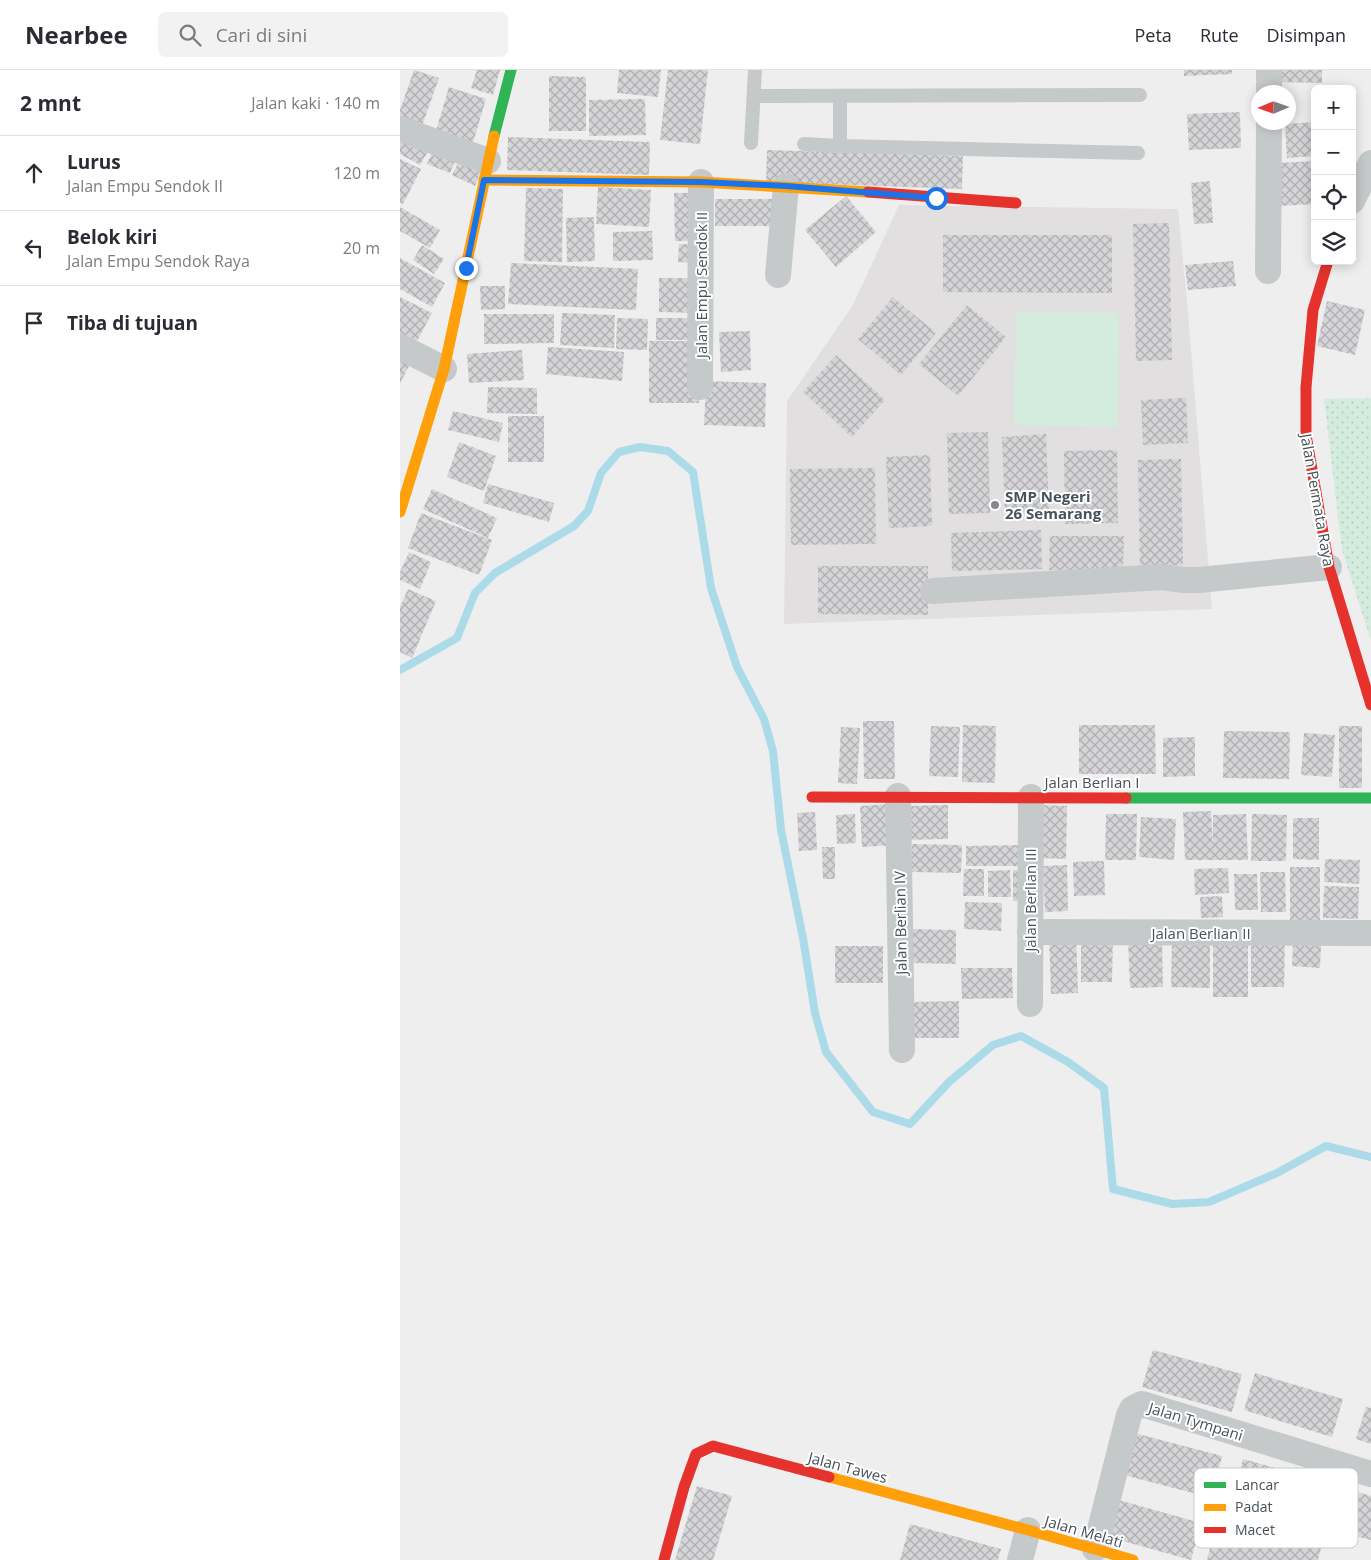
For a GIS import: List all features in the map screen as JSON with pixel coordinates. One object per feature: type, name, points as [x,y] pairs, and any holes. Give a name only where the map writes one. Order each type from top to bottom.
[{"type":"street","points":[[400,512],[444,369],[486,170],[511,70]]},
{"type":"street","points":[[1269,70],[1269,85]]},
{"type":"street","points":[[400,130],[486,170],[786,186],[1016,203]]},
{"type":"street","points":[[1268,271],[1269,130]]},
{"type":"street","points":[[1356,193],[1371,163]]},
{"type":"street","name":"Jalan Empu Sendok II","points":[[700,387],[701,182]]},
{"type":"street","points":[[778,275],[786,186]]},
{"type":"street","name":"Jalan Permata Raya","points":[[1327,265],[1313,310],[1306,387],[1306,434],[1328,566],[1371,705]]},
{"type":"street","points":[[400,347],[444,369]]},
{"type":"street","points":[[933,591],[1162,577],[1199,580],[1328,566]]},
{"type":"street","name":"Jalan Berlian IV","points":[[898,796],[902,1050]]},
{"type":"street","name":"Jalan Berlian I","points":[[812,797],[1371,798]]},
{"type":"street","name":"Jalan Berlian III","points":[[1030,1004],[1031,797]]},
{"type":"street","name":"Jalan Berlian II","points":[[1030,932],[1371,934]]},
{"type":"street","name":"Jalan Tympani","points":[[1095,1549],[1129,1415],[1132,1409],[1142,1404],[1351,1468]]},
{"type":"street","name":"Jalan Tawes","points":[[664,1560],[684,1487],[696,1454],[713,1446],[1028,1530]]},
{"type":"street","name":"Jalan Tympani","points":[[1358,1470],[1371,1474]]},
{"type":"street","points":[[1020,1560],[1028,1530]]},
{"type":"street","name":"Jalan Melati","points":[[1028,1530],[1132,1560]]},
{"type":"lane","points":[[751,143],[755,70]]},
{"type":"lane","points":[[754,96],[1140,95]]},
{"type":"lane","points":[[840,96],[840,146]]},
{"type":"lane","points":[[804,144],[1138,153]]},
{"type":"shaded area","name":"SMP Negeri 26 Semarang","points":[[899,205],[1178,209],[1212,609],[784,624],[787,401],[853,305]]},
{"type":"green space","points":[[1016,311],[1119,313],[1117,427],[1014,425]]},
{"type":"green space","points":[[1371,398],[1371,641],[1342,550],[1324,399]]},
{"type":"building","points":[[414,70],[439,78],[422,126],[400,118],[400,110]]},
{"type":"building","points":[[477,70],[500,70],[493,95],[471,88]]},
{"type":"building","points":[[619,70],[661,70],[658,97],[617,93]]},
{"type":"building","points":[[668,70],[708,70],[700,144],[660,140]]},
{"type":"building","points":[[1184,70],[1232,70],[1232,74],[1184,76]]},
{"type":"building","points":[[1274,70],[1322,70],[1322,83],[1274,82]]},
{"type":"building","points":[[549,76],[586,77],[586,131],[549,131]]},
{"type":"building","points":[[449,87],[486,99],[472,146],[435,134]]},
{"type":"building","points":[[645,99],[646,135],[589,136],[589,100]]},
{"type":"building","points":[[1240,112],[1241,148],[1189,150],[1187,114]]},
{"type":"building","points":[[1311,122],[1311,156],[1287,158],[1285,130],[1296,130],[1296,123]]},
{"type":"building","points":[[405,134],[430,148],[420,165],[400,154],[400,144]]},
{"type":"building","points":[[508,137],[650,142],[649,175],[507,170]]},
{"type":"building","points":[[435,146],[457,156],[450,173],[427,164]]},
{"type":"building","points":[[767,150],[963,156],[962,189],[766,182]]},
{"type":"building","points":[[462,155],[484,166],[475,186],[452,175]]},
{"type":"building","points":[[400,159],[421,169],[403,204],[400,203]]},
{"type":"building","points":[[1311,161],[1311,204],[1279,206],[1277,163]]},
{"type":"building","points":[[1210,181],[1213,223],[1194,224],[1191,183]]},
{"type":"building","points":[[598,187],[651,190],[649,227],[596,224]]},
{"type":"building","points":[[526,188],[563,189],[562,262],[524,261]]},
{"type":"building","points":[[674,193],[697,193],[698,241],[675,241]]},
{"type":"building","points":[[846,196],[876,232],[836,267],[805,230]]},
{"type":"building","points":[[715,199],[780,199],[780,226],[715,226]]},
{"type":"building","points":[[400,207],[440,230],[430,248],[400,231]]},
{"type":"building","points":[[594,217],[595,261],[567,262],[566,218]]},
{"type":"building","points":[[1169,223],[1172,360],[1136,361],[1133,224]]},
{"type":"building","points":[[652,231],[653,260],[613,261],[613,232]]},
{"type":"building","points":[[943,235],[1112,235],[1112,293],[943,292]]},
{"type":"building","points":[[679,244],[700,245],[699,263],[678,262]]},
{"type":"building","points":[[422,245],[444,259],[434,274],[413,260]]},
{"type":"building","points":[[400,258],[445,283],[432,307],[400,289]]},
{"type":"building","points":[[1233,261],[1236,286],[1188,290],[1185,265]]},
{"type":"building","points":[[511,263],[638,269],[636,310],[508,304]]},
{"type":"building","points":[[659,278],[698,278],[698,313],[659,312]]},
{"type":"building","points":[[480,286],[505,286],[505,309],[481,310]]},
{"type":"building","points":[[400,297],[432,313],[415,345],[400,337]]},
{"type":"building","points":[[893,297],[936,333],[901,375],[858,339]]},
{"type":"building","points":[[1327,301],[1365,310],[1355,355],[1317,346]]},
{"type":"building","points":[[967,305],[1006,337],[958,396],[919,364]]},
{"type":"building","points":[[562,313],[615,315],[614,348],[560,345]]},
{"type":"building","points":[[484,314],[554,314],[554,343],[484,344]]},
{"type":"building","points":[[617,318],[648,319],[647,350],[616,349]]},
{"type":"building","points":[[656,318],[696,318],[696,340],[656,340]]},
{"type":"building","points":[[750,331],[751,370],[721,372],[719,332]]},
{"type":"building","points":[[649,341],[699,341],[699,403],[649,403]]},
{"type":"building","points":[[548,347],[624,352],[622,381],[546,374]]},
{"type":"building","points":[[522,350],[524,380],[469,383],[467,354]]},
{"type":"building","points":[[400,355],[412,361],[400,383]]},
{"type":"building","points":[[836,355],[885,400],[852,437],[803,392]]},
{"type":"building","points":[[706,381],[766,383],[765,427],[704,425]]},
{"type":"building","points":[[488,387],[537,388],[537,414],[487,413]]},
{"type":"building","points":[[1186,398],[1188,443],[1143,445],[1141,400]]},
{"type":"building","points":[[453,411],[503,423],[499,442],[448,430]]},
{"type":"building","points":[[508,416],[544,416],[544,462],[508,462]]},
{"type":"building","points":[[988,432],[990,513],[949,514],[947,433]]},
{"type":"building","points":[[1046,434],[1049,511],[1005,513],[1002,437]]},
{"type":"building","points":[[459,442],[496,456],[484,491],[447,477]]},
{"type":"building","points":[[1117,450],[1118,523],[1065,524],[1064,451]]},
{"type":"building","points":[[930,455],[932,526],[889,528],[886,457]]},
{"type":"building","points":[[1181,459],[1183,565],[1140,566],[1138,460]]},
{"type":"building","points":[[875,468],[876,544],[791,545],[790,469]]},
{"type":"building","points":[[488,484],[554,503],[549,522],[483,503]]},
{"type":"building","points":[[432,489],[497,518],[488,538],[423,509]]},
{"type":"building","points":[[421,513],[492,540],[479,575],[408,548]]},
{"type":"building","points":[[1041,530],[1042,569],[952,571],[951,533]]},
{"type":"building","points":[[1050,536],[1124,536],[1123,570],[1049,570]]},
{"type":"building","points":[[409,552],[431,562],[420,589],[400,580],[400,572]]},
{"type":"building","points":[[818,566],[928,566],[928,615],[818,614]]},
{"type":"building","points":[[408,589],[436,601],[412,658],[400,652],[400,607]]},
{"type":"building","points":[[863,721],[894,721],[895,779],[864,779]]},
{"type":"building","points":[[963,725],[996,726],[995,783],[962,782]]},
{"type":"building","points":[[1079,725],[1155,725],[1156,774],[1079,774]]},
{"type":"building","points":[[931,726],[960,727],[958,777],[929,776]]},
{"type":"building","points":[[1339,726],[1362,726],[1362,788],[1339,788]]},
{"type":"building","points":[[841,727],[860,728],[857,784],[838,783]]},
{"type":"building","points":[[1224,731],[1290,732],[1289,779],[1223,778]]},
{"type":"building","points":[[1304,733],[1335,735],[1332,777],[1301,775]]},
{"type":"building","points":[[1195,737],[1195,776],[1163,777],[1163,738]]},
{"type":"building","points":[[891,804],[894,845],[862,847],[860,806]]},
{"type":"building","points":[[948,805],[948,839],[904,840],[904,806]]},
{"type":"building","points":[[1038,805],[1067,806],[1066,859],[1038,858]]},
{"type":"building","points":[[1211,811],[1213,846],[1213,815],[1246,814],[1248,860],[1185,860],[1183,812]]},
{"type":"building","points":[[815,812],[817,850],[799,851],[797,813]]},
{"type":"building","points":[[855,814],[856,843],[837,844],[836,815]]},
{"type":"building","points":[[1106,814],[1137,814],[1136,860],[1105,860]]},
{"type":"building","points":[[1252,814],[1287,815],[1286,861],[1251,861]]},
{"type":"building","points":[[1141,817],[1176,819],[1174,860],[1139,857]]},
{"type":"building","points":[[1293,818],[1319,818],[1319,860],[1293,859]]},
{"type":"building","points":[[912,844],[962,845],[961,873],[911,872]]},
{"type":"building","points":[[1024,845],[1024,866],[966,866],[966,846]]},
{"type":"building","points":[[822,847],[835,847],[835,879],[823,879]]},
{"type":"building","points":[[1325,859],[1360,860],[1359,884],[1324,882]]},
{"type":"building","points":[[1104,861],[1105,895],[1074,896],[1073,862]]},
{"type":"building","points":[[1067,865],[1068,911],[1045,912],[1043,866]]},
{"type":"building","points":[[1290,867],[1320,867],[1320,922],[1290,922]]},
{"type":"building","points":[[1228,868],[1229,893],[1195,895],[1194,869]]},
{"type":"building","points":[[964,869],[984,869],[984,896],[963,896]]},
{"type":"building","points":[[1010,870],[1011,897],[988,897],[988,871]]},
{"type":"building","points":[[1013,870],[1026,870],[1027,901],[1013,901]]},
{"type":"building","points":[[1260,872],[1285,872],[1286,912],[1261,912]]},
{"type":"building","points":[[1234,874],[1257,874],[1258,910],[1235,910]]},
{"type":"building","points":[[1324,886],[1359,887],[1358,919],[1323,918]]},
{"type":"building","points":[[1222,896],[1223,917],[1201,918],[1200,897]]},
{"type":"building","points":[[965,902],[1002,903],[1001,931],[964,929]]},
{"type":"building","points":[[913,929],[956,930],[956,964],[913,963]]},
{"type":"building","points":[[1076,933],[1078,993],[1051,994],[1049,934]]},
{"type":"building","points":[[1162,937],[1163,987],[1130,988],[1128,939]]},
{"type":"building","points":[[1081,938],[1113,938],[1112,982],[1081,982]]},
{"type":"building","points":[[1213,938],[1248,938],[1248,997],[1213,997]]},
{"type":"building","points":[[1172,939],[1210,939],[1210,988],[1171,987]]},
{"type":"building","points":[[1251,939],[1285,940],[1284,987],[1251,987]]},
{"type":"building","points":[[1293,944],[1321,946],[1320,968],[1292,966]]},
{"type":"building","points":[[835,946],[883,946],[883,983],[835,983]]},
{"type":"building","points":[[961,968],[1012,968],[1013,998],[962,999]]},
{"type":"building","points":[[959,1001],[959,1038],[913,1038],[913,1002]]},
{"type":"building","points":[[1153,1350],[1242,1374],[1232,1412],[1142,1387]]},
{"type":"building","points":[[1255,1373],[1343,1399],[1332,1437],[1244,1410]]},
{"type":"building","points":[[1366,1407],[1371,1408],[1371,1444],[1356,1439]]},
{"type":"building","points":[[1127,1431],[1222,1456],[1219,1468],[1194,1468],[1194,1493],[1116,1473]]},
{"type":"building","points":[[1243,1459],[1275,1468],[1241,1468]]},
{"type":"building","points":[[697,1486],[732,1496],[713,1560],[675,1560]]},
{"type":"building","points":[[1358,1492],[1371,1496],[1371,1540],[1358,1537]]},
{"type":"building","points":[[1115,1499],[1194,1521],[1194,1548],[1191,1560],[1105,1536]]},
{"type":"building","points":[[910,1524],[1001,1549],[998,1560],[900,1560]]},
{"type":"building","points":[[1210,1548],[1321,1548],[1318,1560],[1207,1560]]},
{"type":"waterway","points":[[400,670],[457,638],[475,593],[495,573],[574,526],[588,511],[601,473],[619,452],[640,447],[668,451],[693,472],[711,588],[737,667],[764,719],[773,751],[781,830],[803,938],[815,1013],[826,1052],[873,1112],[910,1124],[949,1082],[993,1045],[1021,1036],[1068,1062],[1104,1088],[1113,1189],[1172,1204],[1209,1202],[1277,1173],[1326,1146],[1371,1157]]},
{"type":"traffic: fast","points":[[494,136],[511,70]]},
{"type":"traffic: fast","points":[[1126,798],[1371,798]]},
{"type":"traffic: slow","points":[[400,512],[444,369],[494,136]]},
{"type":"traffic: slow","points":[[484,180],[701,182],[868,192]]},
{"type":"traffic: slow","points":[[829,1477],[1133,1560]]},
{"type":"traffic: jam","points":[[868,192],[1016,203]]},
{"type":"traffic: jam","points":[[1327,265],[1313,310],[1306,387],[1306,435],[1329,567],[1371,705]]},
{"type":"traffic: jam","points":[[812,797],[1126,798]]},
{"type":"traffic: jam","points":[[664,1560],[684,1487],[696,1454],[713,1446],[829,1477]]},
{"type":"place","name":"SMP Negeri 26 Semarang","points":[[995,505]]},
{"type":"route","points":[[466,268],[484,180],[701,182],[786,186],[936,198]]}]
